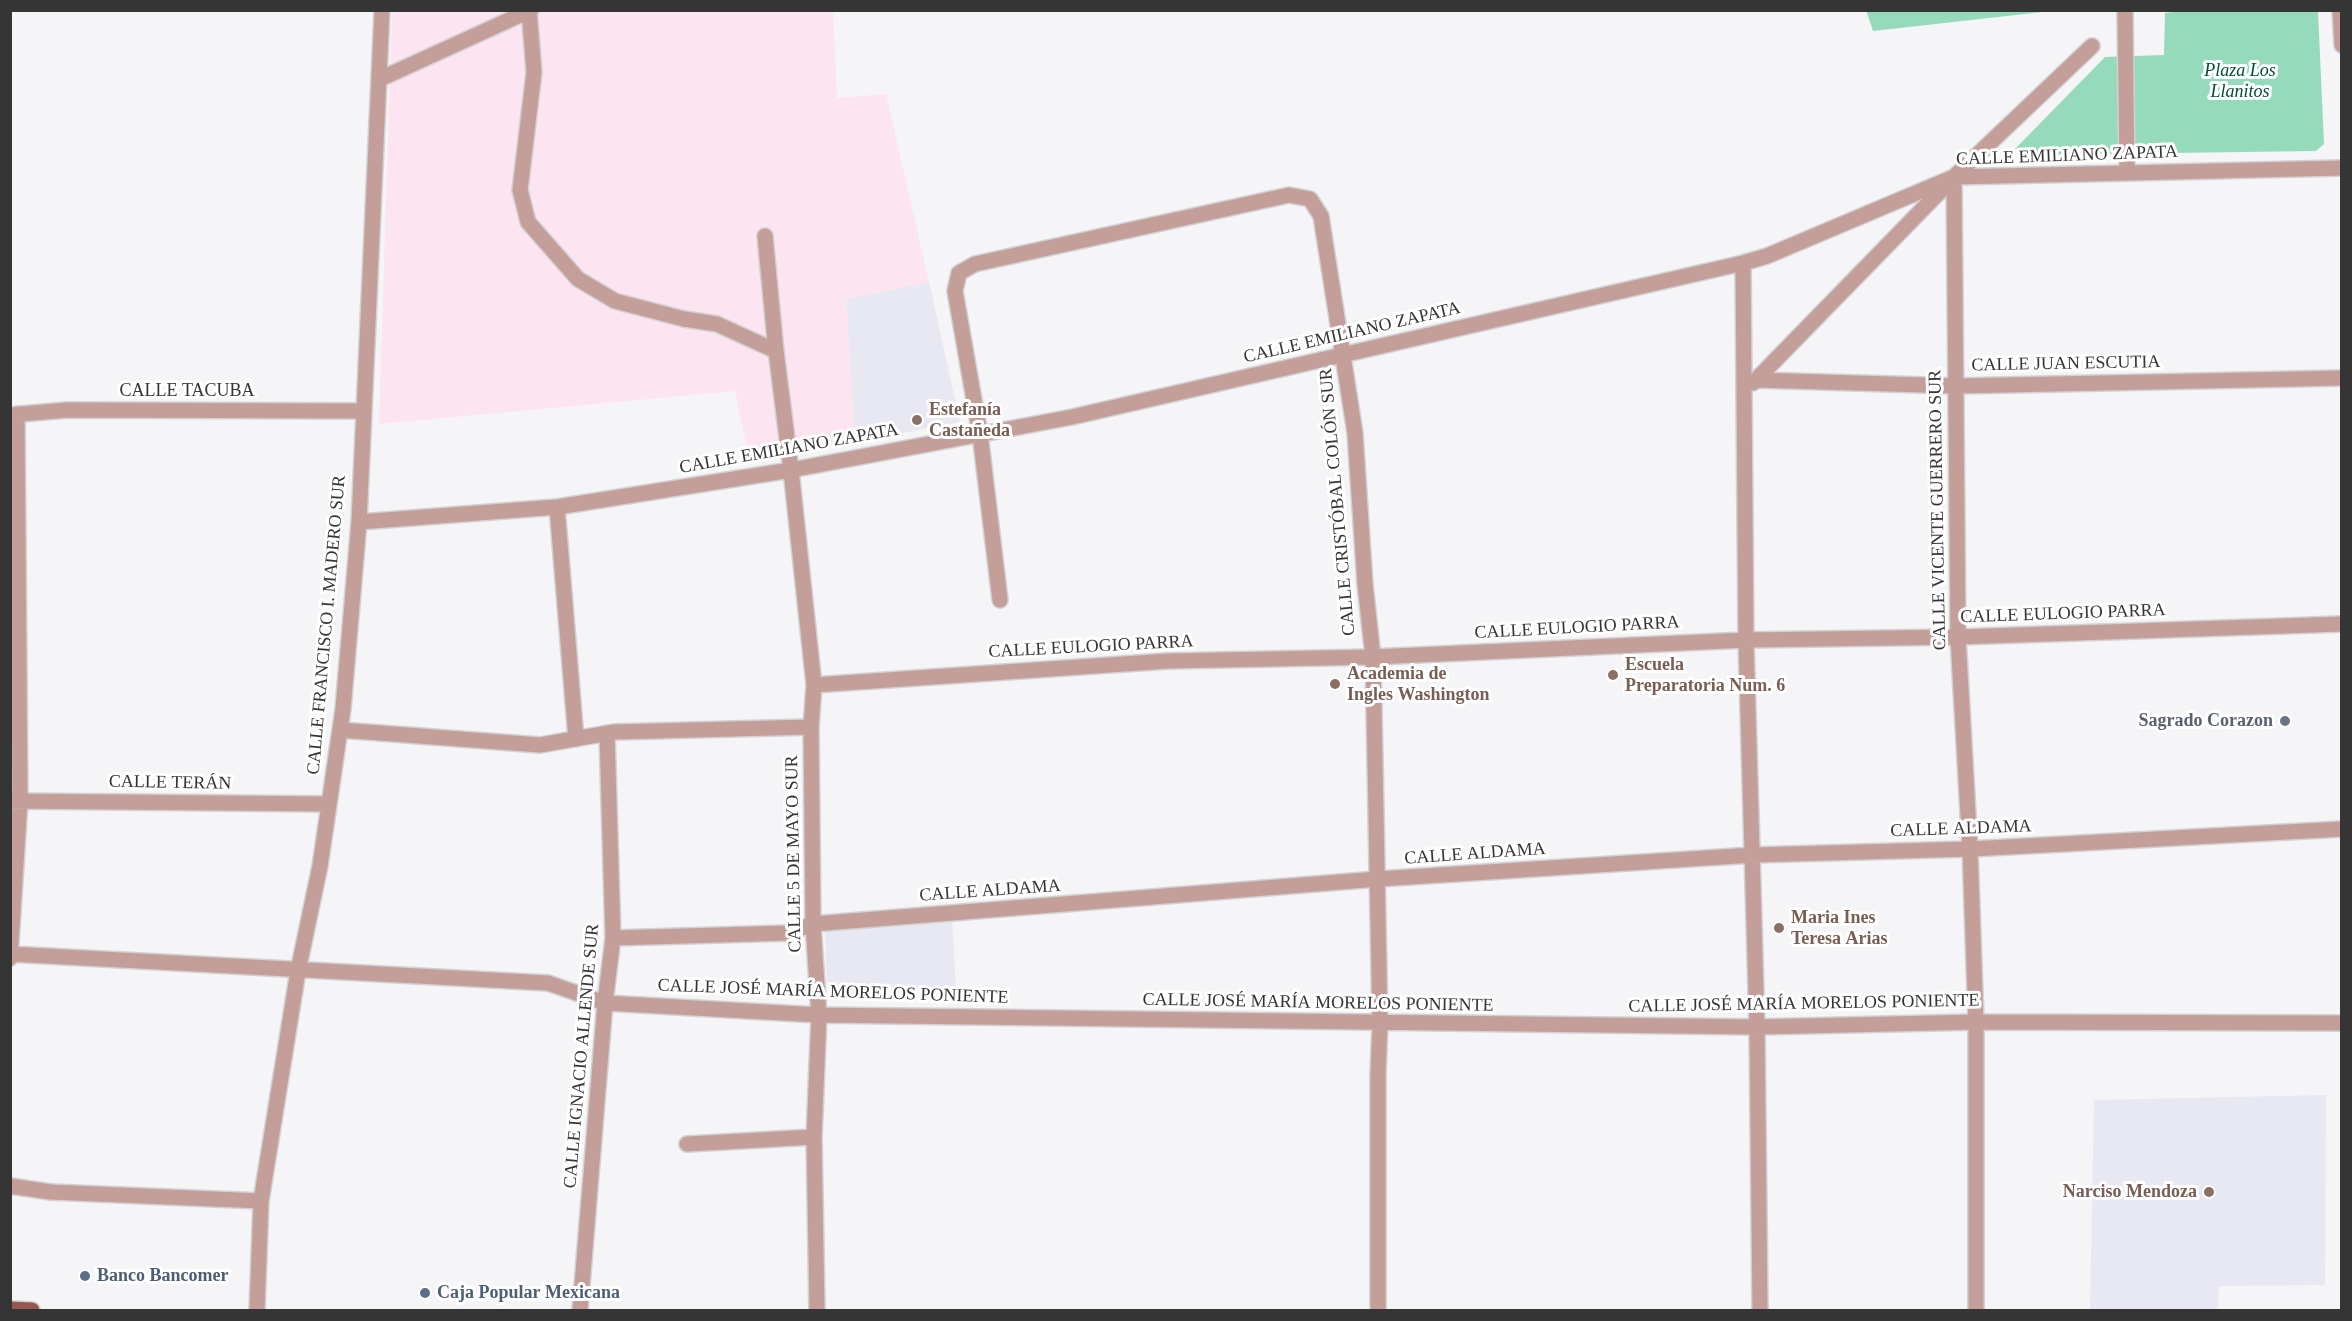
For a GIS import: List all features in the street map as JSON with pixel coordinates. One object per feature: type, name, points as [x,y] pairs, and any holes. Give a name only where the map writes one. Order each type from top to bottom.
[{"type":"main road","points":[[10,1309],[32,1311]]},
{"type":"street","name":"CALLE FRANCISCO I. MADERO SUR","points":[[257,1311],[261,1201],[298,971],[320,866],[340,730],[359,522],[382,10]]},
{"type":"street","points":[[2125,10],[2127,173]]},
{"type":"street","points":[[2340,10],[2342,45]]},
{"type":"street","points":[[380,79],[530,11],[534,72],[520,190],[528,222],[578,279],[615,301],[684,319],[717,324],[776,351]]},
{"type":"street","points":[[1745,392],[1954,177],[2092,46]]},
{"type":"street","name":"CALLE EMILIANO ZAPATA","points":[[359,522],[558,507],[791,470],[1072,417],[1743,263],[1767,256],[1954,177],[2342,168]]},
{"type":"street","name":"CALLE VICENTE GUERRERO SUR","points":[[1954,177],[1958,637],[1970,849],[1976,1022],[1976,1311]]},
{"type":"street","name":"CALLE CRISTÓBAL COLÓN SUR","points":[[980,434],[955,291],[959,273],[975,264],[1289,195],[1310,199],[1321,216],[1355,433],[1365,584],[1373,657],[1380,1024],[1378,1311]]},
{"type":"street","name":"CALLE 5 DE MAYO SUR","points":[[765,236],[814,685],[810,727],[813,924],[819,1015],[814,1137],[817,1311]]},
{"type":"street","points":[[1743,263],[1746,640],[1757,1027],[1760,1311]]},
{"type":"street","name":"CALLE JUAN ESCUTIA","points":[[1756,380],[1956,386],[2342,378]]},
{"type":"street","name":"CALLE TACUBA","points":[[14,414],[68,410],[364,411]]},
{"type":"street","points":[[11,956],[15,801],[14,414]]},
{"type":"street","points":[[980,434],[1000,600]]},
{"type":"street","points":[[558,507],[576,739]]},
{"type":"street","name":"CALLE EULOGIO PARRA","points":[[814,685],[1168,661],[1373,657],[1746,640],[1958,637],[2342,624]]},
{"type":"street","points":[[340,730],[540,745],[607,733],[810,727]]},
{"type":"street","name":"CALLE IGNACIO ALLENDE SUR","points":[[580,1311],[605,1003],[614,938],[607,733]]},
{"type":"street","name":"CALLE TERÁN","points":[[15,801],[329,804]]},
{"type":"street","name":"CALLE ALDAMA","points":[[614,938],[788,933],[813,924],[1378,879],[1753,855],[1970,849],[2342,829]]},
{"type":"street","name":"CALLE JOSÉ MARÍA MORELOS PONIENTE","points":[[11,956],[548,983],[605,1003],[819,1015],[1380,1024],[1757,1027],[1976,1022],[2342,1023]]},
{"type":"street","points":[[687,1144],[814,1137]]},
{"type":"street","points":[[10,1186],[51,1192],[261,1201]]},
{"type":"shaded area","points":[[392,11],[833,11],[837,98],[886,94],[929,282],[846,299],[855,442],[749,458],[735,391],[379,424]]},
{"type":"shaded area","points":[[929,282],[960,422],[855,442],[846,299]]},
{"type":"shaded area","points":[[952,916],[956,991],[827,985],[825,928]]},
{"type":"shaded area","name":"Narciso Mendoza","points":[[2326,1095],[2325,1285],[2219,1286],[2218,1310],[2090,1310],[2094,1100]]},
{"type":"green space","points":[[1866,10],[2052,10],[2052,11],[1873,31]]},
{"type":"green space","name":"Plaza Los Llanitos","points":[[2192,10],[2318,11],[2324,144],[2316,151],[2025,155],[2015,149],[2105,57],[2164,55],[2165,13]]},
{"type":"place","name":"Estefanía Castañeda","points":[[917,420]]},
{"type":"place","name":"Escuela Preparatoria Num. 6","points":[[1613,675]]},
{"type":"place","name":"Academia de Ingles Washington","points":[[1335,684]]},
{"type":"place","name":"Sagrado Corazon","points":[[2285,721]]},
{"type":"place","name":"Maria Ines Teresa Arias","points":[[1779,928]]},
{"type":"place","name":"Narciso Mendoza","points":[[2209,1192]]},
{"type":"place","name":"Banco Bancomer","points":[[85,1276]]},
{"type":"place","name":"Caja Popular Mexicana","points":[[425,1293]]}]
